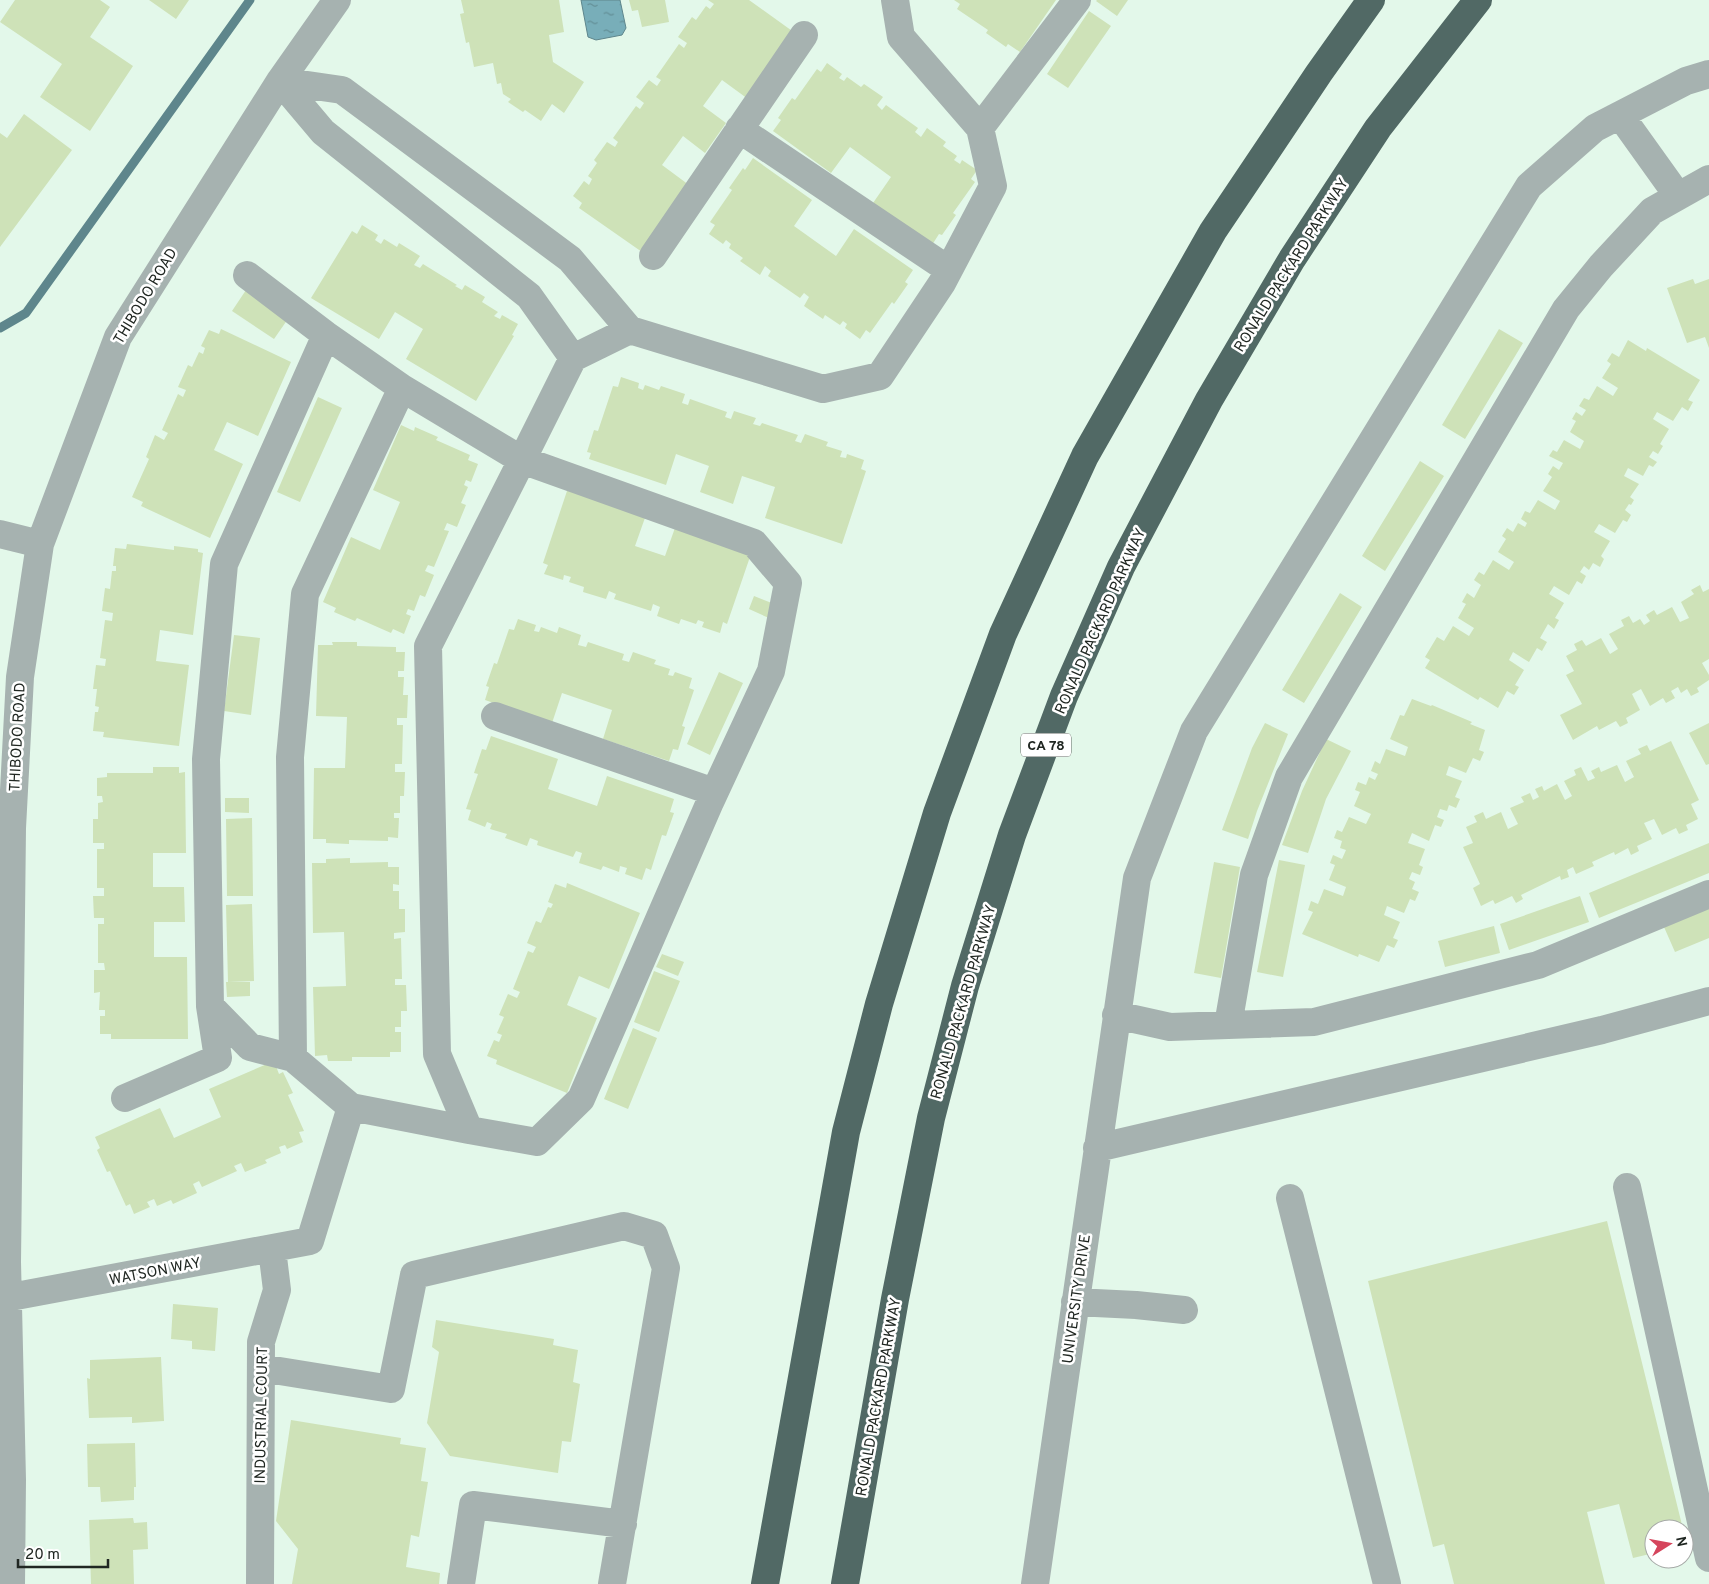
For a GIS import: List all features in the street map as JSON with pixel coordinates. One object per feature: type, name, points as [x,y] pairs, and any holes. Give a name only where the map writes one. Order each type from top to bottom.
[{"type":"highway","points":[[765,1584],[813,1311],[851,1114],[879,1004],[937,813],[1003,634],[1085,456],[1212,231],[1371,0]]},
{"type":"highway","name":"RONALD PACKARD PARKWAY","points":[[845,1584],[894,1299],[930,1118],[965,986],[1003,863],[1064,696],[1121,567],[1209,400],[1292,259],[1378,128],[1478,0]]},
{"type":"street","name":"THIBODO ROAD","points":[[11,1584],[12,1480],[4,1299],[12,828],[20,677],[40,544],[118,337],[280,81],[337,0]]},
{"type":"street","points":[[280,81],[342,90],[570,259],[630,330],[823,389],[880,376],[942,283],[993,186],[980,128],[901,37],[896,0]]},
{"type":"street","points":[[980,128],[1077,0]]},
{"type":"street","points":[[653,256],[804,35]]},
{"type":"street","name":"UNIVERSITY DRIVE","points":[[1035,1584],[1137,878],[1194,731],[1529,186],[1594,128],[1686,81],[1709,74]]},
{"type":"street","points":[[280,81],[323,132],[529,296],[573,358]]},
{"type":"street","points":[[1620,115],[1678,196]]},
{"type":"street","points":[[739,129],[949,270]]},
{"type":"street","points":[[1228,1025],[1254,875],[1289,777],[1566,308],[1601,266],[1652,211],[1709,179]]},
{"type":"street","points":[[210,1006],[250,1047],[293,1058],[351,1107],[537,1142],[581,1099],[714,792],[771,671],[788,583],[754,543],[522,460],[402,388],[326,335],[247,275]]},
{"type":"street","points":[[469,1130],[437,1054],[428,646],[573,358],[630,330]]},
{"type":"street","points":[[125,1098],[218,1058],[210,1006],[206,759],[224,564],[326,335]]},
{"type":"street","points":[[293,1058],[290,758],[304,594],[402,388]]},
{"type":"street","points":[[0,534],[40,544]]},
{"type":"street","points":[[495,716],[714,792]]},
{"type":"street","points":[[1116,1015],[1170,1027],[1314,1022],[1538,965],[1709,894]]},
{"type":"street","points":[[1098,1148],[1602,1030],[1709,1001]]},
{"type":"street","name":"WATSON WAY","points":[[4,1299],[310,1241],[351,1107]]},
{"type":"street","points":[[1626,1187],[1709,1558]]},
{"type":"street","points":[[1290,1198],[1387,1584]]},
{"type":"street","points":[[261,1368],[391,1389],[414,1275],[624,1226],[654,1235],[666,1268],[612,1584]]},
{"type":"street","name":"INDUSTRIAL COURT","points":[[260,1584],[261,1342],[277,1290],[272,1249]]},
{"type":"street","points":[[1075,1302],[1184,1310]]},
{"type":"street","points":[[462,1584],[473,1505],[623,1524]]},
{"type":"water","points":[[581,0],[620,0],[626,28],[622,35],[596,40],[588,37]]},
{"type":"building","points":[[15,0],[100,0],[110,7],[90,37],[133,66],[90,131],[40,97],[62,64],[0,22]]},
{"type":"building","points":[[149,0],[189,0],[176,19]]},
{"type":"building","points":[[461,0],[559,0],[564,32],[549,35],[553,62],[584,82],[564,113],[552,104],[541,121],[525,110],[523,112],[508,102],[511,99],[503,94],[501,83],[497,84],[493,63],[474,67],[469,42],[466,43],[460,14],[464,13]]},
{"type":"building","points":[[629,0],[665,0],[669,22],[642,27],[638,10],[632,11]]},
{"type":"building","points":[[708,0],[749,0],[795,33],[748,99],[722,80],[703,106],[726,123],[705,153],[683,136],[662,165],[689,185],[642,252],[579,208],[582,203],[573,196],[584,181],[589,185],[592,179],[588,176],[597,163],[594,160],[607,142],[615,147],[618,142],[613,138],[636,106],[640,109],[644,103],[636,97],[649,80],[657,86],[661,80],[656,77],[679,44],[684,48],[687,43],[678,37],[692,17],[696,20],[706,6],[710,9],[714,4]]},
{"type":"building","points":[[954,0],[1056,0],[1020,52],[1008,44],[1006,47],[986,33],[988,30],[957,9],[960,4]]},
{"type":"building","points":[[1097,0],[1128,0],[1117,16]]},
{"type":"building","points":[[1089,11],[1111,26],[1068,88],[1047,74]]},
{"type":"building","points":[[827,63],[842,74],[839,78],[844,81],[847,77],[861,87],[864,84],[883,97],[877,105],[882,110],[886,105],[918,128],[915,132],[921,137],[927,128],[946,142],[943,146],[957,156],[954,160],[960,164],[962,160],[977,170],[971,179],[975,182],[953,213],[956,215],[942,235],[939,234],[932,245],[873,203],[891,177],[850,147],[831,173],[773,131],[781,120],[778,118],[792,98],[795,100],[817,69],[821,72]]},
{"type":"building","points":[[24,114],[72,150],[0,247],[0,133],[7,138]]},
{"type":"building","points":[[753,158],[812,200],[794,226],[836,256],[854,229],[913,270],[905,282],[908,284],[894,304],[892,302],[870,333],[866,330],[860,339],[845,328],[847,324],[843,321],[840,325],[825,315],[823,319],[804,306],[809,297],[804,293],[800,298],[768,276],[771,271],[765,266],[760,275],[740,261],[743,258],[729,248],[731,244],[726,240],[723,244],[709,234],[715,225],[710,222],[732,190],[729,188],[743,168],[745,170]]},
{"type":"building","points":[[362,225],[378,235],[375,240],[381,244],[384,239],[397,247],[399,243],[420,256],[414,265],[420,268],[423,264],[462,290],[465,285],[485,297],[482,302],[498,312],[494,316],[500,319],[502,315],[518,324],[512,335],[514,336],[476,401],[406,359],[423,329],[395,312],[379,339],[311,298],[352,231],[357,234]]},
{"type":"building","points":[[1693,279],[1695,284],[1709,279],[1709,348],[1705,337],[1687,343],[1667,288]]},
{"type":"building","points":[[248,287],[290,316],[274,339],[232,311]]},
{"type":"building","points":[[221,329],[291,362],[258,436],[227,422],[214,450],[243,464],[210,538],[141,506],[143,502],[132,497],[149,459],[146,457],[155,435],[164,440],[168,433],[162,430],[178,394],[183,397],[186,390],[178,387],[188,365],[192,367],[199,352],[203,354],[205,348],[201,346],[209,330],[219,334]]},
{"type":"building","points":[[1499,329],[1523,343],[1465,439],[1442,425]]},
{"type":"building","points":[[1628,340],[1646,351],[1647,348],[1700,380],[1688,400],[1693,402],[1688,411],[1682,407],[1673,421],[1657,412],[1653,419],[1669,429],[1660,444],[1663,446],[1658,454],[1653,451],[1649,457],[1657,462],[1653,467],[1649,465],[1643,476],[1628,468],[1624,476],[1639,484],[1630,497],[1634,500],[1625,510],[1631,515],[1627,522],[1623,520],[1615,533],[1599,524],[1594,532],[1610,541],[1601,556],[1604,559],[1600,567],[1593,563],[1589,570],[1584,566],[1580,572],[1586,576],[1582,584],[1577,581],[1569,595],[1554,586],[1549,594],[1564,603],[1555,618],[1559,620],[1554,629],[1548,624],[1540,638],[1547,642],[1542,651],[1537,648],[1529,662],[1513,652],[1509,660],[1524,670],[1515,685],[1519,687],[1514,695],[1507,691],[1498,708],[1480,697],[1478,700],[1425,668],[1430,660],[1425,657],[1437,637],[1444,641],[1453,626],[1469,636],[1474,628],[1458,618],[1466,604],[1462,602],[1467,593],[1474,598],[1481,585],[1474,580],[1479,572],[1484,575],[1493,560],[1509,570],[1514,562],[1498,552],[1506,539],[1502,536],[1507,528],[1513,532],[1518,523],[1525,527],[1527,523],[1521,519],[1525,511],[1530,513],[1538,500],[1555,510],[1560,501],[1543,491],[1552,477],[1548,474],[1553,466],[1559,470],[1563,463],[1549,456],[1553,450],[1557,452],[1564,440],[1580,449],[1584,441],[1570,432],[1576,421],[1572,419],[1576,412],[1582,416],[1586,410],[1579,406],[1584,398],[1589,400],[1597,386],[1613,396],[1618,388],[1602,378],[1611,364],[1607,361],[1612,353],[1619,357]]},
{"type":"building","points":[[621,377],[639,383],[638,388],[643,390],[645,385],[659,390],[661,386],[685,394],[682,403],[688,405],[690,399],[727,412],[725,417],[731,419],[734,411],[756,418],[753,424],[760,426],[762,423],[798,435],[795,441],[801,443],[805,434],[828,442],[826,446],[842,451],[840,457],[846,458],[847,454],[864,460],[861,469],[866,471],[842,544],[765,518],[775,487],[742,476],[733,504],[700,492],[709,466],[676,454],[666,485],[589,459],[591,453],[587,452],[594,430],[598,431],[613,386],[618,387]]},
{"type":"building","points":[[318,397],[342,408],[300,502],[277,492]]},
{"type":"building","points":[[401,425],[414,431],[415,427],[438,437],[436,440],[470,455],[468,460],[478,464],[471,482],[466,480],[464,485],[468,487],[461,503],[466,505],[457,527],[447,523],[444,530],[449,531],[434,567],[428,565],[425,571],[434,575],[425,597],[420,595],[414,611],[408,609],[406,614],[411,616],[404,634],[393,629],[391,633],[357,618],[355,621],[334,612],[336,608],[323,602],[351,537],[380,550],[400,502],[373,490]]},
{"type":"building","points":[[1420,461],[1444,476],[1385,571],[1362,556]]},
{"type":"building","points":[[568,488],[646,515],[635,546],[665,556],[676,525],[752,551],[727,624],[723,622],[720,633],[702,627],[704,622],[698,620],[696,624],[681,619],[679,624],[657,616],[660,607],[653,604],[651,611],[614,599],[616,594],[609,591],[606,599],[583,592],[584,587],[569,582],[571,577],[564,575],[563,580],[544,574],[548,565],[543,563]]},
{"type":"building","points":[[127,544],[174,550],[174,546],[198,549],[198,552],[203,553],[193,635],[160,630],[156,661],[189,665],[179,746],[103,737],[104,732],[93,731],[95,712],[98,712],[99,707],[95,706],[97,689],[93,689],[96,665],[105,666],[106,659],[100,658],[105,620],[112,621],[113,613],[102,611],[105,588],[110,589],[112,571],[116,571],[116,566],[113,566],[115,548],[126,549]]},
{"type":"building","points":[[1700,585],[1703,592],[1709,589],[1709,659],[1702,663],[1709,675],[1709,680],[1697,688],[1699,692],[1691,696],[1687,689],[1681,693],[1678,687],[1671,691],[1675,698],[1666,703],[1663,698],[1650,706],[1641,689],[1632,694],[1640,710],[1626,718],[1628,723],[1620,727],[1616,721],[1599,730],[1597,726],[1573,740],[1560,715],[1582,704],[1566,675],[1574,671],[1566,656],[1577,650],[1574,644],[1582,640],[1586,646],[1601,638],[1610,654],[1618,649],[1609,634],[1624,626],[1621,620],[1629,616],[1633,623],[1640,619],[1644,625],[1650,621],[1646,615],[1654,610],[1657,615],[1672,607],[1680,622],[1689,618],[1681,602],[1694,594],[1691,590]]},
{"type":"building","points":[[1340,593],[1362,607],[1304,703],[1282,690]]},
{"type":"building","points":[[754,596],[777,605],[771,619],[749,609]]},
{"type":"building","points":[[518,619],[536,625],[534,631],[539,632],[541,627],[557,633],[559,627],[581,635],[578,645],[586,647],[588,642],[624,654],[622,660],[629,662],[633,652],[656,660],[654,664],[670,669],[668,675],[673,676],[675,672],[692,678],[689,688],[694,690],[682,726],[685,727],[678,750],[673,749],[669,761],[603,739],[612,710],[562,693],[552,723],[485,700],[489,687],[486,686],[494,663],[497,664],[509,629],[514,630]]},
{"type":"building","points":[[234,635],[260,638],[251,715],[224,711]]},
{"type":"building","points":[[332,642],[357,642],[357,646],[396,647],[396,652],[405,652],[404,671],[398,671],[398,677],[404,677],[403,695],[408,695],[407,718],[397,718],[397,725],[403,725],[402,764],[395,764],[395,772],[405,772],[404,796],[400,796],[400,813],[394,813],[394,818],[399,818],[398,838],[388,837],[388,841],[349,840],[349,844],[326,843],[326,839],[313,839],[314,768],[345,768],[347,717],[316,716],[318,645],[333,645]]},
{"type":"building","points":[[719,672],[743,683],[710,755],[687,744]]},
{"type":"building","points":[[1412,699],[1432,705],[1472,722],[1470,724],[1485,730],[1479,750],[1484,752],[1480,761],[1473,758],[1466,773],[1449,766],[1446,775],[1462,781],[1455,797],[1460,799],[1456,808],[1449,805],[1447,811],[1440,809],[1437,817],[1444,820],[1441,827],[1435,825],[1429,841],[1412,833],[1408,843],[1425,849],[1419,865],[1423,867],[1420,875],[1412,872],[1409,879],[1415,882],[1412,889],[1419,892],[1415,901],[1410,899],[1404,913],[1387,906],[1384,915],[1400,922],[1393,938],[1398,940],[1394,948],[1387,945],[1379,962],[1359,954],[1358,957],[1302,934],[1313,912],[1308,910],[1311,901],[1318,904],[1324,889],[1343,896],[1346,887],[1329,880],[1335,865],[1330,863],[1333,855],[1342,859],[1346,850],[1340,848],[1342,841],[1334,838],[1337,830],[1342,832],[1349,817],[1366,824],[1371,814],[1354,806],[1360,792],[1355,790],[1358,782],[1366,785],[1369,777],[1375,780],[1378,774],[1371,771],[1375,761],[1380,764],[1386,749],[1405,756],[1408,747],[1390,739],[1400,715],[1404,716]]},
{"type":"building","points":[[1265,723],[1288,734],[1257,811],[1248,839],[1222,830],[1252,748]]},
{"type":"building","points":[[1709,723],[1709,764],[1706,765],[1689,733]]},
{"type":"building","points":[[491,736],[558,759],[548,789],[597,806],[607,776],[674,799],[670,812],[674,813],[666,836],[662,835],[651,870],[646,868],[642,880],[625,874],[627,868],[620,866],[619,872],[603,866],[601,870],[579,863],[582,853],[576,851],[573,857],[537,845],[538,841],[530,838],[527,846],[505,838],[507,834],[490,829],[492,824],[487,822],[485,827],[468,820],[471,810],[466,809],[478,774],[474,773],[482,749],[486,750]]},
{"type":"building","points":[[1326,739],[1351,751],[1326,799],[1308,853],[1282,845],[1302,791]]},
{"type":"building","points":[[1671,741],[1699,800],[1691,804],[1698,819],[1686,825],[1688,830],[1679,834],[1676,828],[1662,835],[1654,819],[1644,823],[1652,839],[1637,846],[1639,851],[1631,855],[1628,848],[1615,855],[1614,852],[1592,862],[1594,866],[1576,874],[1573,867],[1567,870],[1569,877],[1561,880],[1560,876],[1521,895],[1523,899],[1516,903],[1512,896],[1495,904],[1493,900],[1481,906],[1473,888],[1480,884],[1463,847],[1473,843],[1466,827],[1477,822],[1474,816],[1483,812],[1486,819],[1501,812],[1508,829],[1518,824],[1510,808],[1524,802],[1521,797],[1530,793],[1533,800],[1539,797],[1535,789],[1542,786],[1544,791],[1557,784],[1565,800],[1572,796],[1564,781],[1576,775],[1574,770],[1581,767],[1588,781],[1595,778],[1591,771],[1599,767],[1601,772],[1617,765],[1625,782],[1634,777],[1626,761],[1641,754],[1638,749],[1647,745],[1650,751]]},
{"type":"building","points":[[153,767],[179,767],[179,773],[185,772],[186,853],[153,853],[153,887],[184,887],[185,922],[154,922],[154,957],[187,957],[188,1039],[111,1039],[111,1034],[100,1034],[100,1016],[105,1016],[105,1010],[99,1010],[100,992],[94,993],[94,970],[105,970],[104,963],[98,963],[98,924],[104,924],[104,918],[94,918],[93,896],[104,896],[104,888],[97,888],[97,849],[104,849],[104,843],[93,843],[93,819],[98,819],[98,803],[103,802],[102,796],[97,796],[97,778],[107,777],[107,773],[153,773]]},
{"type":"building","points":[[225,798],[249,798],[249,813],[225,812]]},
{"type":"building","points":[[252,818],[253,896],[227,896],[226,819]]},
{"type":"building","points":[[1709,843],[1709,873],[1599,918],[1589,893]]},
{"type":"building","points":[[350,858],[350,863],[388,862],[388,867],[399,867],[399,885],[393,884],[393,891],[399,891],[399,909],[405,909],[405,932],[394,933],[394,939],[401,938],[402,979],[395,979],[395,985],[406,985],[407,1011],[401,1011],[401,1027],[395,1027],[395,1032],[401,1032],[401,1052],[390,1052],[390,1057],[352,1057],[352,1061],[328,1061],[327,1055],[315,1056],[313,987],[346,986],[344,932],[313,933],[312,863],[326,863],[326,859]]},
{"type":"building","points":[[1279,860],[1305,865],[1283,977],[1257,972]]},
{"type":"building","points":[[1214,862],[1240,867],[1221,978],[1194,973]]},
{"type":"building","points":[[567,883],[640,913],[609,989],[579,976],[567,1005],[597,1018],[567,1093],[496,1064],[497,1060],[487,1056],[494,1040],[499,1042],[502,1035],[497,1033],[504,1017],[499,1015],[508,994],[517,998],[520,992],[513,989],[528,951],[533,953],[536,947],[527,943],[536,921],[541,923],[548,907],[551,908],[553,904],[548,902],[555,884],[566,888]]},
{"type":"building","points":[[1580,896],[1589,922],[1509,950],[1500,924]]},
{"type":"building","points":[[252,904],[254,981],[228,982],[226,905]]},
{"type":"building","points":[[1709,908],[1709,938],[1675,952],[1664,927]]},
{"type":"building","points":[[1494,926],[1500,953],[1445,967],[1438,941]]},
{"type":"building","points":[[662,954],[684,962],[678,976],[656,967]]},
{"type":"building","points":[[654,971],[680,981],[659,1032],[634,1022]]},
{"type":"building","points":[[226,982],[250,982],[250,996],[227,997]]},
{"type":"building","points":[[633,1028],[657,1038],[628,1109],[604,1099]]},
{"type":"building","points":[[274,1061],[279,1074],[283,1072],[293,1093],[288,1095],[304,1131],[299,1132],[303,1142],[287,1149],[285,1145],[279,1147],[281,1153],[265,1160],[267,1163],[245,1172],[241,1163],[234,1166],[237,1171],[202,1187],[199,1181],[193,1184],[197,1193],[173,1204],[171,1200],[157,1206],[154,1199],[147,1202],[150,1207],[134,1214],[130,1204],[126,1206],[110,1171],[107,1172],[97,1150],[100,1148],[95,1137],[160,1108],[174,1138],[221,1117],[209,1089]]},
{"type":"building","points":[[1607,1221],[1681,1519],[1644,1519],[1644,1555],[1633,1558],[1619,1504],[1587,1512],[1605,1584],[1454,1584],[1444,1544],[1433,1547],[1368,1281]]},
{"type":"building","points":[[173,1304],[218,1308],[215,1351],[192,1349],[192,1341],[171,1339]]},
{"type":"building","points":[[436,1320],[554,1339],[553,1345],[578,1350],[573,1382],[580,1384],[571,1442],[562,1441],[558,1473],[450,1456],[427,1423],[439,1352],[432,1347]]},
{"type":"building","points":[[161,1357],[164,1421],[132,1423],[132,1417],[89,1418],[87,1378],[90,1379],[90,1360]]},
{"type":"building","points":[[291,1420],[401,1438],[400,1444],[426,1448],[421,1481],[428,1482],[419,1537],[411,1535],[406,1567],[440,1573],[439,1584],[292,1584],[298,1549],[276,1521]]},
{"type":"building","points":[[135,1443],[136,1487],[134,1487],[134,1500],[101,1502],[100,1487],[88,1487],[87,1444]]},
{"type":"building","points":[[133,1518],[134,1523],[147,1522],[148,1549],[133,1550],[134,1584],[91,1584],[89,1520]]},
{"type":"waterway","points":[[0,328],[26,313],[250,0]]}]
